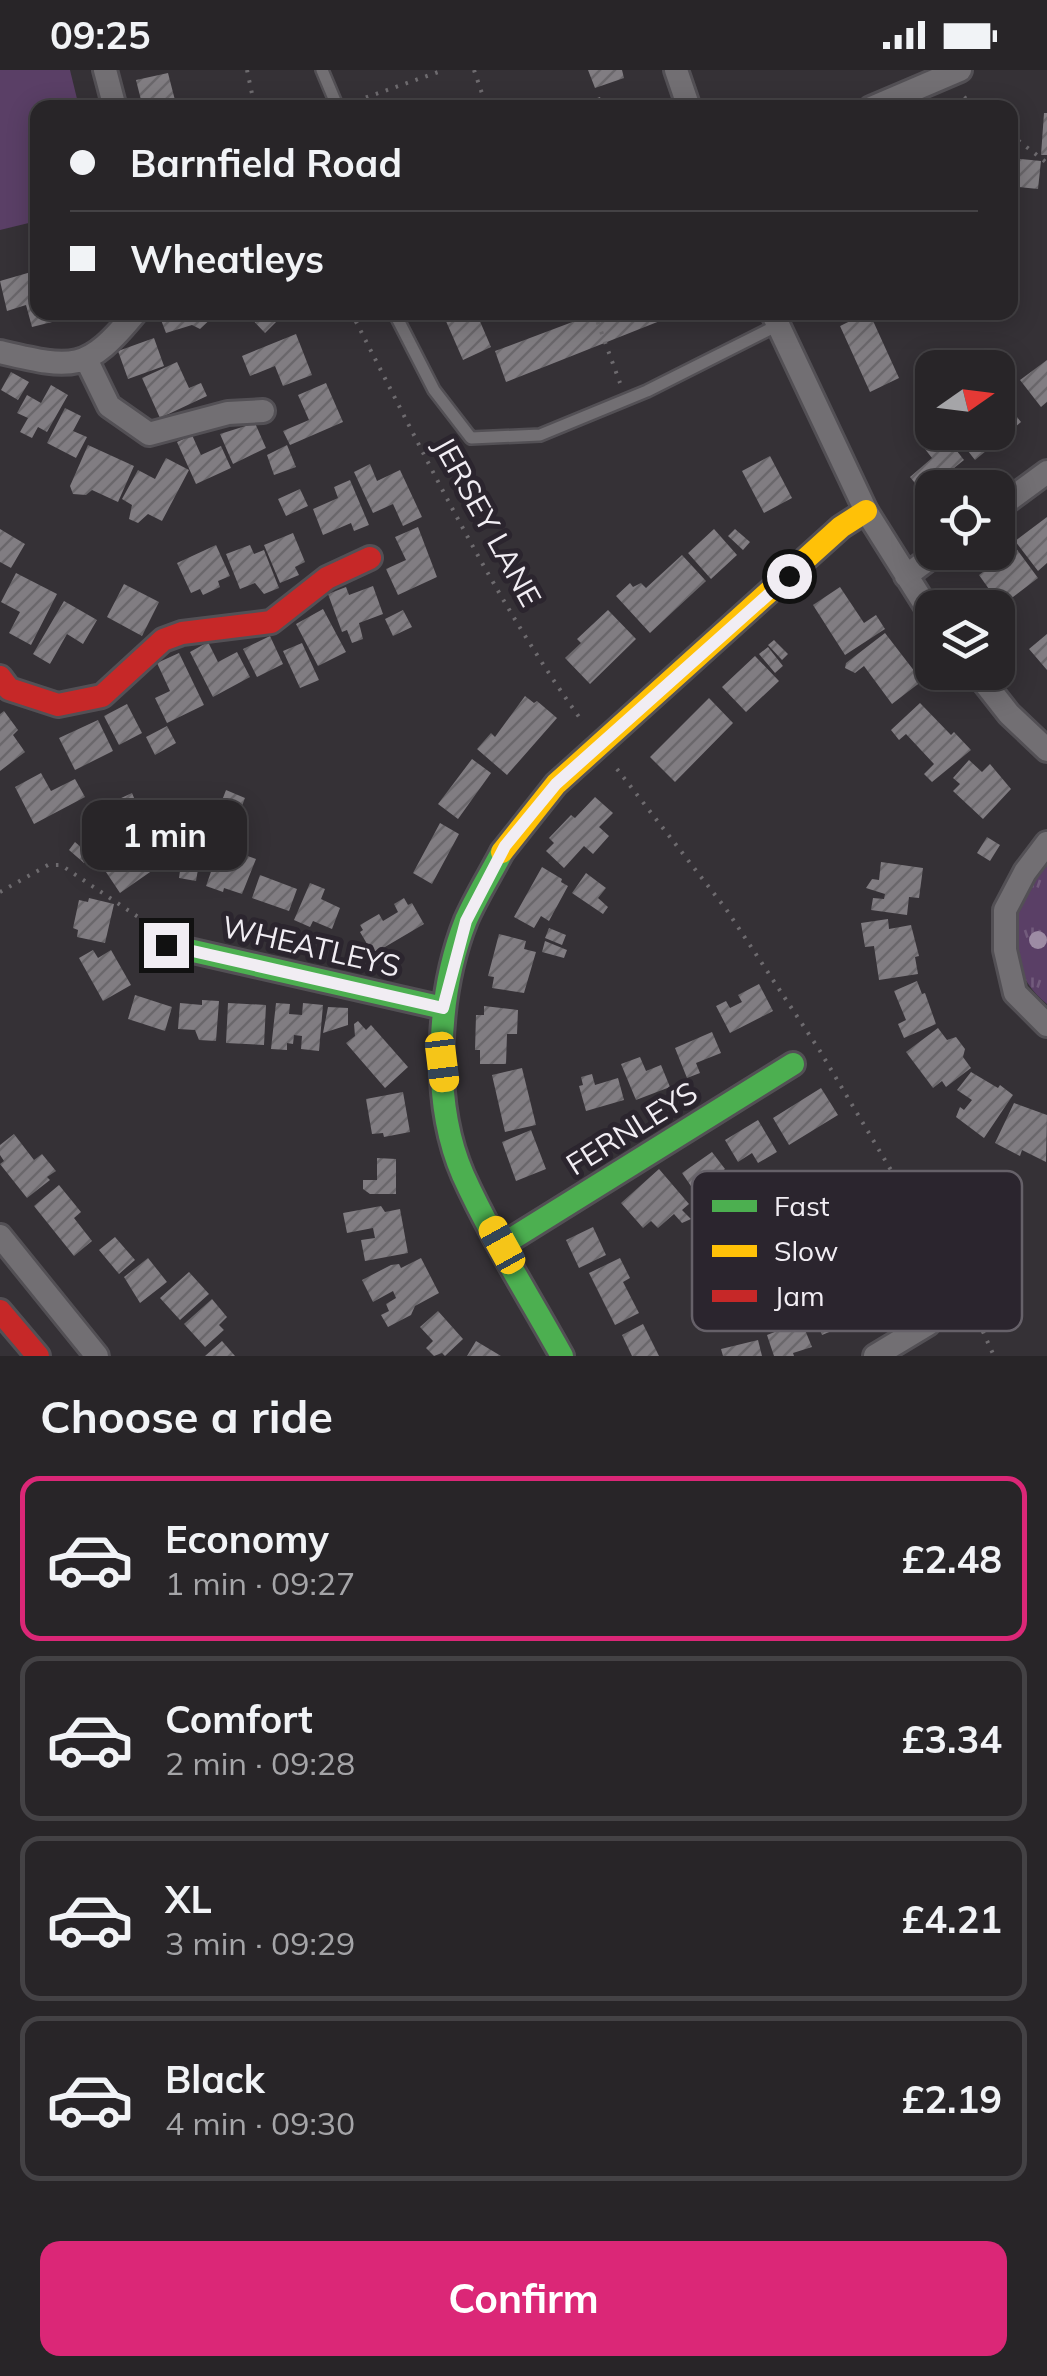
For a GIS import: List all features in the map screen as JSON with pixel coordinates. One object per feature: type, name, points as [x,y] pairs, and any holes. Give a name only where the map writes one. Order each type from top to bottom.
[{"type":"street","points":[[105,70],[113,100]]},
{"type":"street","points":[[676,70],[686,100]]},
{"type":"street","points":[[890,100],[960,70]]},
{"type":"street","points":[[0,352],[59,366],[87,361],[129,320]]},
{"type":"street","points":[[775,320],[866,512],[915,590]]},
{"type":"street","points":[[87,361],[109,406],[149,434],[228,413],[263,410]]},
{"type":"street","points":[[1015,496],[1047,472]]},
{"type":"street","points":[[562,1356],[462,1172],[448,1119],[442,1062],[443,1008],[466,921],[505,846],[556,784],[841,527],[866,512]]},
{"type":"street","points":[[0,677],[9,688],[58,705],[102,696],[164,640],[182,633],[270,622],[327,578],[370,558]]},
{"type":"street","points":[[906,576],[915,569]]},
{"type":"street","points":[[990,690],[1047,750]]},
{"type":"street","points":[[1047,842],[1024,872],[1006,910],[1005,950],[1016,993],[1047,1025]]},
{"type":"street","name":"WHEATLEYS","points":[[166,945],[443,1008]]},
{"type":"street","name":"FERNLEYS","points":[[502,1245],[793,1064]]},
{"type":"street","points":[[0,1236],[97,1356]]},
{"type":"street","points":[[0,1311],[38,1356]]},
{"type":"street","points":[[875,1356],[916,1331]]},
{"type":"lane","points":[[322,70],[335,100]]},
{"type":"lane","points":[[398,320],[434,390],[471,438],[540,436],[626,399],[773,320]]},
{"type":"path","points":[[247,70],[253,100]]},
{"type":"path","points":[[358,100],[444,70]]},
{"type":"path","points":[[474,70],[484,100]]},
{"type":"path","points":[[964,97],[968,100]]},
{"type":"path","points":[[1018,140],[1047,164]]},
{"type":"path","name":"JERSEY LANE","points":[[355,320],[463,528],[536,658],[598,745]]},
{"type":"path","points":[[597,320],[626,399]]},
{"type":"path","points":[[0,892],[48,866],[61,864],[150,926],[166,945]]},
{"type":"green space","points":[[0,70],[70,70],[77,100],[30,100],[30,223],[0,230]]},
{"type":"green space","points":[[1047,855],[1047,1004],[1029,986],[1012,936],[1017,903]]},
{"type":"building","points":[[588,70],[622,70],[624,78],[595,88]]},
{"type":"building","points":[[168,73],[175,100],[141,100],[136,80]]},
{"type":"building","points":[[1044,113],[1047,155],[1041,155]]},
{"type":"building","points":[[1018,159],[1041,161],[1038,189],[1018,187]]},
{"type":"building","points":[[30,272],[30,320],[26,305],[7,311],[0,281]]},
{"type":"building","points":[[30,320],[51,320],[52,322],[32,327]]},
{"type":"building","points":[[161,320],[210,320],[200,329],[192,325],[166,333]]},
{"type":"building","points":[[253,320],[278,320],[265,333]]},
{"type":"building","points":[[446,320],[479,320],[491,347],[463,360]]},
{"type":"building","points":[[578,320],[662,320],[506,382],[495,351]]},
{"type":"building","points":[[852,320],[873,320],[899,378],[870,392],[840,326]]},
{"type":"building","points":[[296,334],[312,375],[283,386],[275,366],[250,376],[242,356]]},
{"type":"building","points":[[154,338],[164,366],[128,379],[118,351]]},
{"type":"building","points":[[1047,360],[1047,402],[1041,407],[1020,380]]},
{"type":"building","points":[[177,362],[189,388],[201,383],[207,396],[160,418],[142,378]]},
{"type":"building","points":[[11,372],[29,382],[18,400],[1,390]]},
{"type":"building","points":[[326,383],[343,422],[290,445],[283,431],[309,420],[298,395]]},
{"type":"building","points":[[51,385],[68,395],[47,432],[38,427],[32,438],[20,432],[28,418],[17,413],[27,395],[41,403]]},
{"type":"building","points":[[65,408],[81,416],[73,431],[87,437],[76,458],[47,443]]},
{"type":"building","points":[[255,423],[266,448],[233,464],[220,434]]},
{"type":"building","points":[[192,435],[201,455],[221,446],[231,468],[196,484],[177,442]]},
{"type":"building","points":[[88,445],[134,466],[118,502],[92,490],[86,495],[73,494],[70,486]]},
{"type":"building","points":[[287,445],[296,467],[274,475],[267,455]]},
{"type":"building","points":[[926,450],[956,450],[964,460],[952,470],[918,470],[932,458]]},
{"type":"building","points":[[967,450],[987,450],[975,460]]},
{"type":"building","points":[[770,456],[792,498],[764,513],[742,471]]},
{"type":"building","points":[[166,458],[189,470],[162,521],[148,514],[138,523],[129,519],[132,505],[122,499],[138,470],[155,479]]},
{"type":"building","points":[[370,464],[377,481],[400,470],[422,517],[403,526],[393,504],[373,513],[354,472]]},
{"type":"building","points":[[350,480],[369,525],[354,531],[351,523],[323,535],[313,509],[338,498],[334,487]]},
{"type":"building","points":[[300,489],[308,506],[286,516],[278,499]]},
{"type":"building","points":[[1047,517],[1047,563],[1038,571],[1015,541]]},
{"type":"building","points":[[418,527],[437,577],[398,595],[386,569],[406,560],[395,537]]},
{"type":"building","points":[[0,529],[25,544],[11,568],[0,562]]},
{"type":"building","points":[[714,529],[737,555],[711,579],[688,553]]},
{"type":"building","points":[[735,529],[750,542],[743,550],[728,536]]},
{"type":"building","points":[[293,533],[305,562],[295,567],[299,575],[280,583],[264,545]]},
{"type":"building","points":[[216,545],[230,576],[218,581],[220,587],[203,595],[200,589],[191,593],[177,563]]},
{"type":"building","points":[[250,545],[254,554],[264,550],[279,588],[264,594],[255,583],[240,589],[226,554]]},
{"type":"building","points":[[1015,547],[1038,578],[1015,595],[1015,590],[990,590],[979,575],[986,570],[1015,570]]},
{"type":"building","points":[[682,555],[706,581],[650,633],[616,596],[630,583],[633,587],[641,583],[646,588]]},
{"type":"building","points":[[16,573],[57,594],[31,645],[9,633],[20,612],[1,602]]},
{"type":"building","points":[[124,584],[159,602],[142,636],[107,617]]},
{"type":"building","points":[[373,586],[383,614],[359,623],[363,639],[352,643],[347,630],[342,632],[328,594],[346,587],[349,595]]},
{"type":"building","points":[[840,587],[864,623],[876,615],[885,629],[845,655],[813,605]]},
{"type":"building","points":[[64,601],[97,620],[83,644],[67,634],[50,664],[33,654]]},
{"type":"building","points":[[323,609],[346,652],[318,666],[296,624]]},
{"type":"building","points":[[403,610],[412,627],[393,636],[385,619]]},
{"type":"building","points":[[608,610],[636,639],[590,684],[565,658],[581,643],[577,639]]},
{"type":"building","points":[[885,633],[915,672],[915,686],[892,704],[864,666],[855,673],[845,668],[846,663]]},
{"type":"building","points":[[1047,634],[1047,670],[1029,649]]},
{"type":"building","points":[[270,636],[283,664],[257,677],[243,649]]},
{"type":"building","points":[[774,640],[788,654],[782,660],[768,645]]},
{"type":"building","points":[[208,642],[218,662],[237,652],[250,677],[213,697],[190,652]]},
{"type":"building","points":[[302,643],[319,680],[300,688],[283,651]]},
{"type":"building","points":[[768,647],[783,666],[775,673],[759,654]]},
{"type":"building","points":[[179,653],[204,705],[167,723],[155,698],[170,691],[157,663]]},
{"type":"building","points":[[755,656],[779,681],[746,712],[722,687]]},
{"type":"building","points":[[525,696],[557,718],[507,775],[477,749],[491,733],[495,737]]},
{"type":"building","points":[[709,698],[733,723],[675,782],[650,757]]},
{"type":"building","points":[[920,703],[971,750],[932,782],[924,774],[934,764],[906,734],[899,740],[891,730]]},
{"type":"building","points":[[127,704],[142,733],[119,745],[104,716]]},
{"type":"building","points":[[4,711],[18,730],[13,735],[25,752],[0,771],[0,714]]},
{"type":"building","points":[[98,720],[113,751],[75,770],[59,738]]},
{"type":"building","points":[[167,726],[176,743],[155,755],[146,737]]},
{"type":"building","points":[[472,759],[491,773],[458,819],[438,804]]},
{"type":"building","points":[[969,760],[982,772],[990,764],[1011,789],[983,819],[953,791],[960,784],[953,778]]},
{"type":"building","points":[[41,773],[51,791],[75,779],[85,797],[34,824],[15,787]]},
{"type":"building","points":[[226,790],[245,798],[237,819],[218,811]]},
{"type":"building","points":[[132,793],[142,817],[129,822],[119,799]]},
{"type":"building","points":[[595,797],[613,813],[599,827],[609,836],[593,854],[584,846],[564,868],[546,851],[554,843],[549,838]]},
{"type":"building","points":[[440,823],[459,834],[432,884],[413,873]]},
{"type":"building","points":[[192,826],[205,828],[196,881],[179,878],[180,871],[162,869],[167,833],[186,835],[191,833]]},
{"type":"building","points":[[987,837],[1000,845],[990,861],[977,853]]},
{"type":"building","points":[[130,838],[153,870],[120,893],[98,860]]},
{"type":"building","points":[[75,842],[91,856],[84,863],[69,850]]},
{"type":"building","points":[[220,846],[256,859],[242,894],[206,886]]},
{"type":"building","points":[[881,862],[923,868],[919,898],[909,897],[907,915],[871,910],[873,898],[884,899],[885,894],[866,888],[872,879],[879,880]]},
{"type":"building","points":[[542,867],[568,886],[549,921],[541,916],[534,928],[514,917]]},
{"type":"building","points":[[586,873],[606,888],[598,898],[608,907],[603,914],[572,893]]},
{"type":"building","points":[[260,875],[297,889],[289,911],[252,898]]},
{"type":"building","points":[[310,883],[325,889],[321,899],[340,908],[332,929],[313,921],[310,927],[294,920]]},
{"type":"building","points":[[89,898],[114,904],[105,943],[77,937],[78,930],[73,928],[79,900],[88,902]]},
{"type":"building","points":[[404,898],[408,905],[412,903],[424,924],[373,954],[360,925],[379,914],[383,921],[398,912],[394,904]]},
{"type":"building","points":[[888,919],[889,929],[911,925],[919,956],[915,957],[918,974],[879,980],[874,946],[865,947],[861,923]]},
{"type":"building","points":[[549,928],[566,935],[562,945],[545,938]]},
{"type":"building","points":[[499,934],[526,941],[524,949],[536,952],[524,993],[492,988],[494,977],[488,976]]},
{"type":"building","points":[[545,941],[567,950],[564,958],[542,952]]},
{"type":"building","points":[[93,950],[98,958],[111,950],[131,985],[103,1001],[79,958]]},
{"type":"building","points":[[917,981],[936,1024],[904,1038],[898,1024],[906,1020],[894,991]]},
{"type":"building","points":[[759,984],[773,1011],[730,1033],[716,1006],[726,1001],[730,1008],[742,1002],[738,995]]},
{"type":"building","points":[[135,995],[172,1007],[165,1031],[128,1019]]},
{"type":"building","points":[[202,1000],[219,1001],[216,1041],[199,1040],[195,1030],[178,1029],[180,1003],[202,1005]]},
{"type":"building","points":[[228,1003],[266,1005],[264,1045],[226,1043]]},
{"type":"building","points":[[276,1003],[290,1004],[289,1014],[302,1015],[303,1003],[323,1005],[319,1051],[301,1049],[302,1036],[294,1035],[287,1050],[271,1049]]},
{"type":"building","points":[[484,1006],[518,1010],[517,1034],[507,1034],[506,1064],[480,1064],[480,1050],[475,1050],[476,1015],[484,1015]]},
{"type":"building","points":[[328,1007],[348,1008],[348,1025],[323,1033]]},
{"type":"building","points":[[358,1021],[366,1030],[371,1025],[408,1067],[385,1088],[346,1043],[355,1036],[354,1024]]},
{"type":"building","points":[[938,1028],[947,1040],[956,1037],[971,1068],[946,1087],[942,1081],[933,1088],[906,1052]]},
{"type":"building","points":[[712,1032],[721,1053],[696,1063],[700,1073],[687,1078],[675,1048]]},
{"type":"building","points":[[640,1057],[646,1071],[661,1065],[670,1087],[636,1100],[621,1064]]},
{"type":"building","points":[[522,1068],[536,1125],[505,1132],[492,1075]]},
{"type":"building","points":[[971,1072],[1013,1095],[984,1138],[956,1117],[960,1107],[964,1110],[972,1100],[957,1090]]},
{"type":"building","points":[[592,1074],[595,1085],[618,1078],[624,1100],[586,1111],[579,1086],[583,1085],[581,1077]]},
{"type":"building","points":[[821,1088],[838,1115],[789,1145],[773,1118]]},
{"type":"building","points":[[403,1092],[410,1132],[384,1137],[383,1133],[372,1134],[366,1099]]},
{"type":"building","points":[[1014,1103],[1047,1115],[1046,1162],[1022,1150],[1020,1156],[995,1143]]},
{"type":"building","points":[[758,1120],[777,1152],[758,1163],[752,1153],[738,1162],[725,1140]]},
{"type":"building","points":[[531,1130],[546,1169],[516,1181],[502,1142]]},
{"type":"building","points":[[14,1134],[34,1160],[42,1154],[56,1171],[27,1198],[0,1164],[4,1161],[0,1145]]},
{"type":"building","points":[[712,1152],[725,1169],[692,1171],[692,1188],[682,1173]]},
{"type":"building","points":[[377,1158],[396,1159],[396,1194],[370,1194],[363,1189],[363,1180],[377,1180]]},
{"type":"building","points":[[659,1169],[689,1204],[682,1210],[691,1219],[682,1223],[674,1214],[658,1228],[651,1221],[643,1228],[621,1203]]},
{"type":"building","points":[[59,1185],[81,1212],[74,1218],[92,1241],[74,1256],[34,1206]]},
{"type":"building","points":[[381,1206],[385,1212],[400,1209],[408,1253],[365,1261],[361,1240],[375,1238],[373,1228],[347,1233],[343,1213]]},
{"type":"building","points":[[593,1227],[606,1255],[579,1268],[566,1240]]},
{"type":"building","points":[[115,1237],[135,1260],[119,1274],[99,1250]]},
{"type":"building","points":[[148,1258],[167,1282],[140,1303],[124,1277]]},
{"type":"building","points":[[421,1258],[439,1293],[388,1327],[381,1315],[389,1311],[386,1304],[396,1298],[393,1291],[373,1302],[362,1280],[391,1265],[399,1264],[401,1268]]},
{"type":"building","points":[[620,1258],[630,1278],[623,1282],[639,1313],[615,1325],[589,1273]]},
{"type":"building","points":[[189,1272],[209,1294],[180,1320],[160,1298]]},
{"type":"building","points":[[212,1299],[227,1317],[219,1325],[224,1330],[205,1347],[184,1324]]},
{"type":"building","points":[[438,1311],[463,1339],[445,1356],[434,1356],[426,1348],[433,1341],[420,1327]]},
{"type":"building","points":[[643,1324],[659,1356],[632,1356],[622,1335]]},
{"type":"building","points":[[805,1331],[812,1347],[793,1353],[794,1356],[774,1356],[767,1335]]},
{"type":"building","points":[[758,1340],[762,1356],[723,1356],[721,1349]]},
{"type":"building","points":[[222,1341],[235,1356],[205,1356]]},
{"type":"building","points":[[476,1341],[501,1356],[467,1356]]},
{"type":"traffic: fast","points":[[502,852],[466,920],[449,980],[442,1048],[446,1115],[453,1146],[474,1198],[562,1356]]},
{"type":"traffic: fast","points":[[167,945],[443,1008]]},
{"type":"traffic: fast","points":[[502,1245],[793,1064]]},
{"type":"traffic: slow","points":[[502,852],[556,784],[841,527],[866,511]]},
{"type":"traffic: jam","points":[[0,677],[9,689],[58,705],[102,696],[163,640],[182,633],[271,622],[327,578],[370,558]]},
{"type":"traffic: jam","points":[[0,1311],[38,1356]]},
{"type":"route","points":[[166,945],[443,1008],[466,921],[505,846],[556,784],[789,576]]}]
